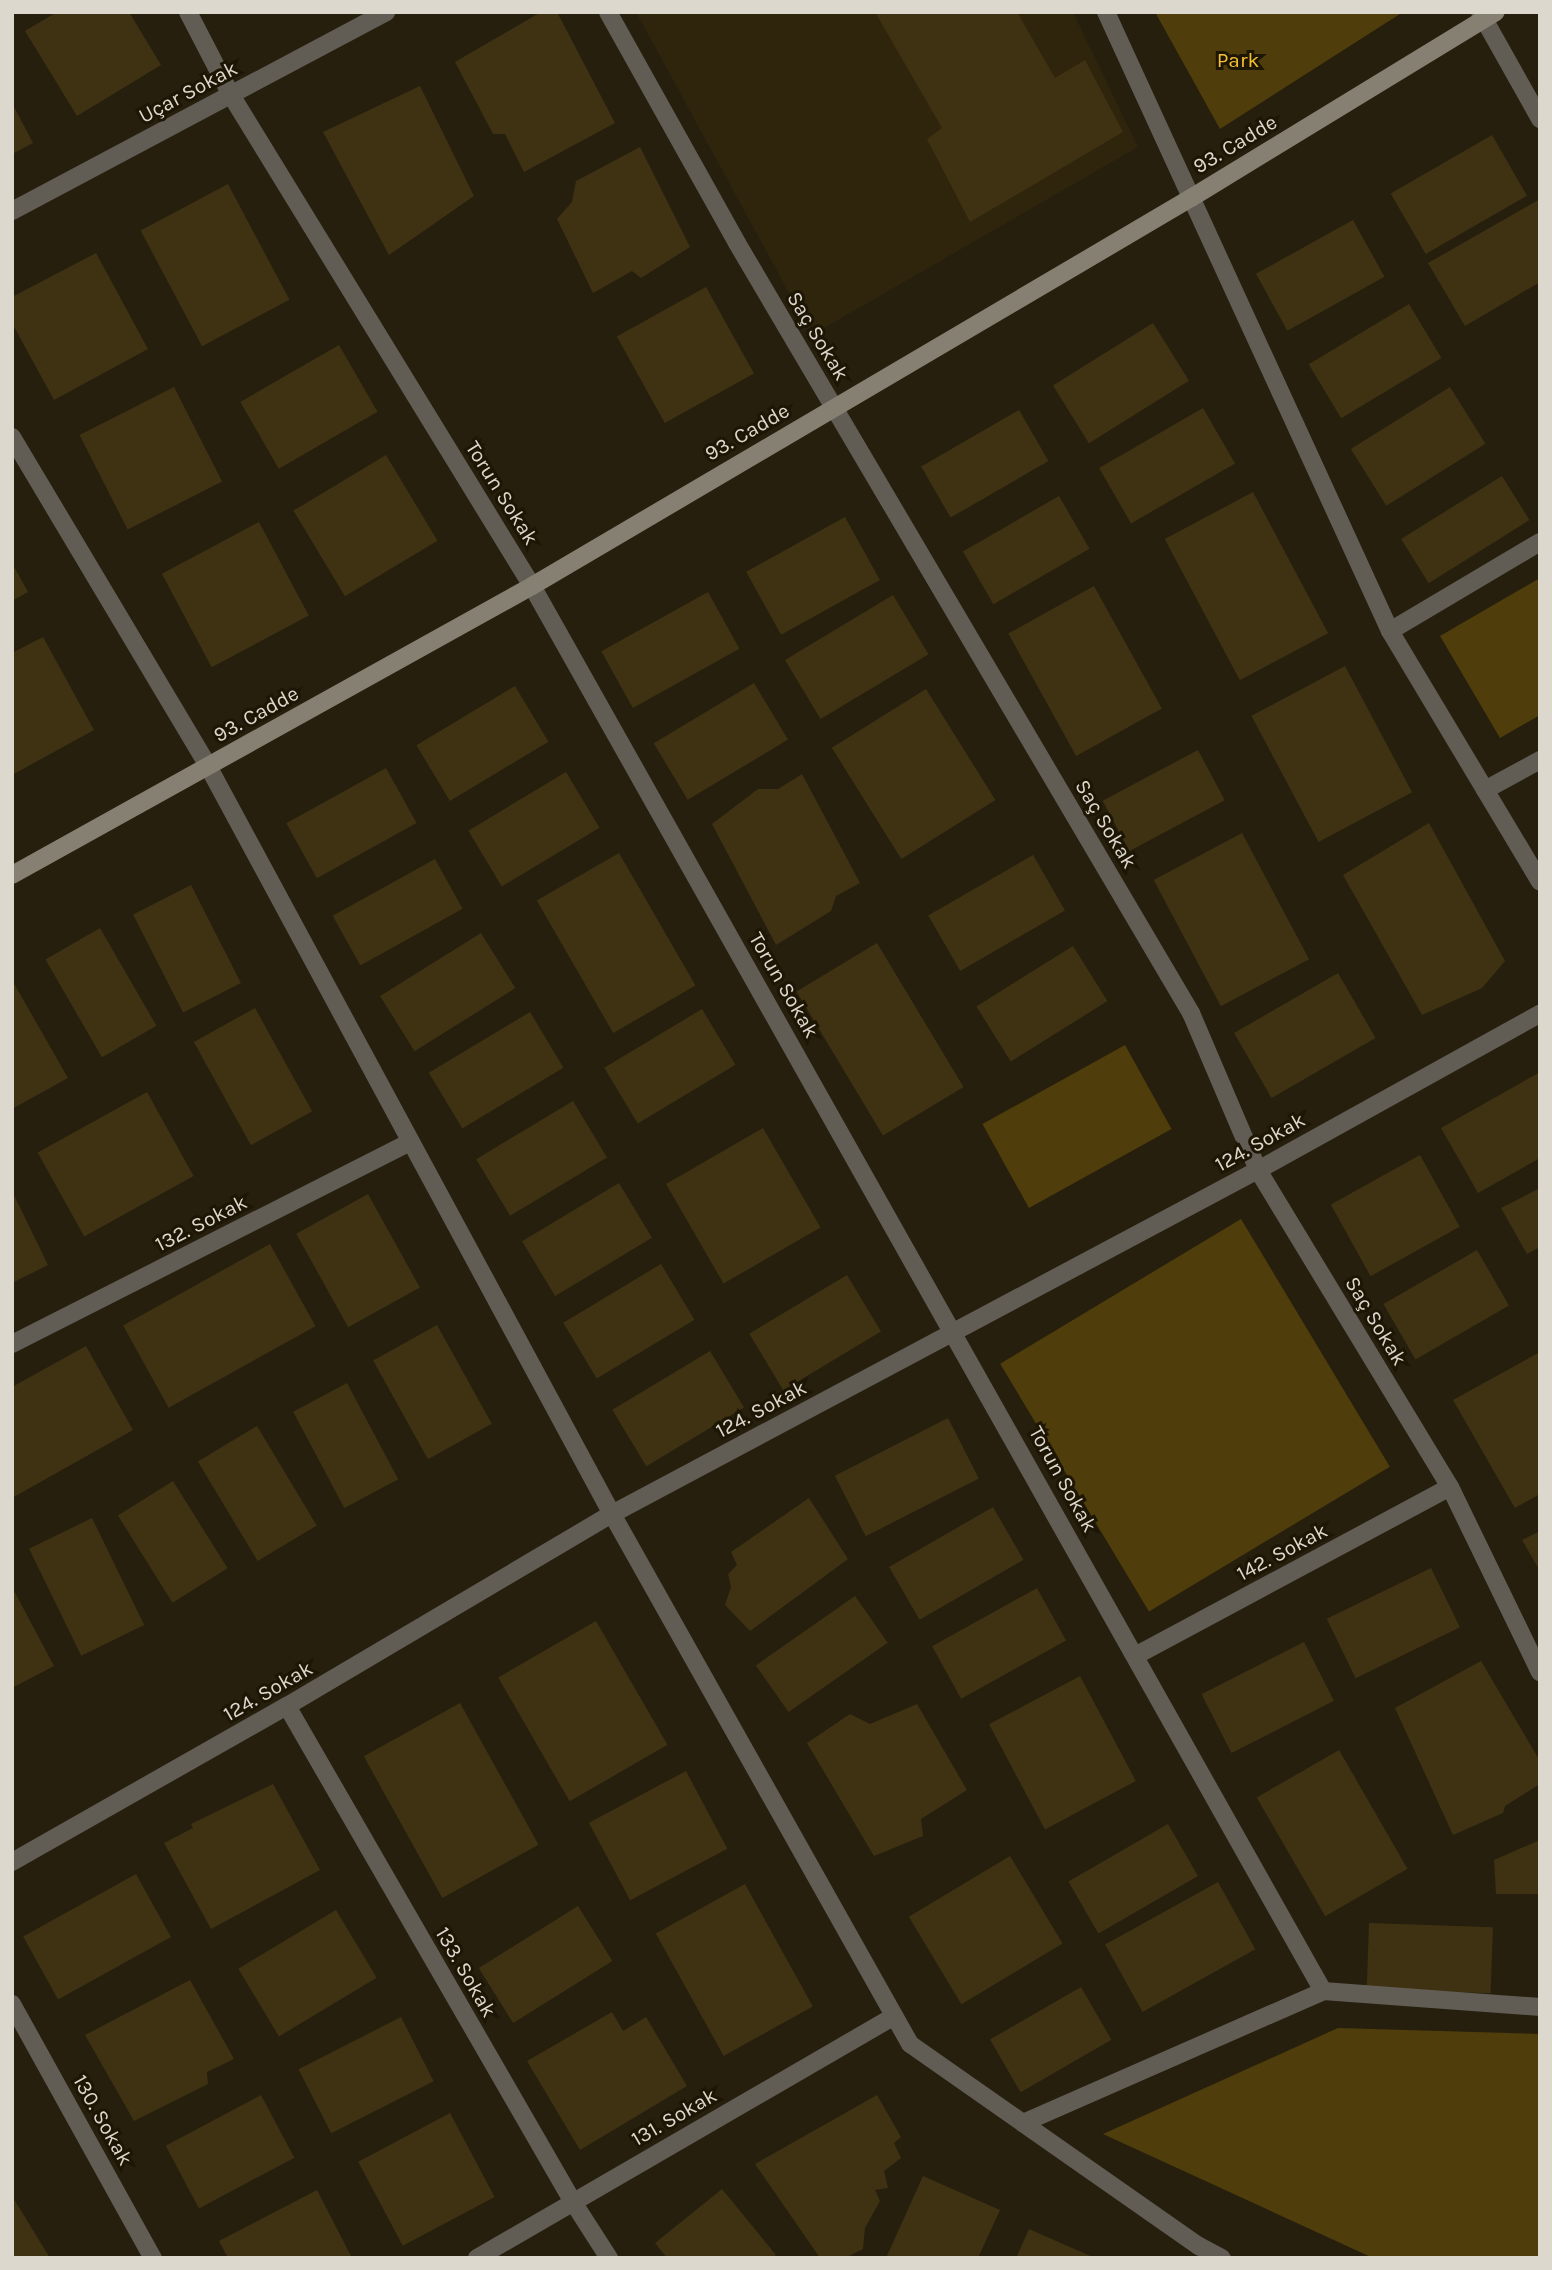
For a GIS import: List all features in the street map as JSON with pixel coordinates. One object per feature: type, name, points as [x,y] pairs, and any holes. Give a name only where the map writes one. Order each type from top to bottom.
[{"type":"main road","name":"93. Cadde","points":[[12,876],[532,586],[1191,198],[1486,14]]},
{"type":"street","name":"Torun Sokak","points":[[188,12],[231,95],[532,586],[955,1332],[1323,1991]]},
{"type":"street","name":"Uçar Sokak","points":[[12,211],[386,12]]},
{"type":"street","name":"Saç Sokak","points":[[608,12],[737,243],[1191,1013],[1258,1170],[1450,1488],[1540,1672]]},
{"type":"street","points":[[1106,12],[1390,631],[1540,883]]},
{"type":"street","points":[[1486,14],[1540,119]]},
{"type":"street","points":[[12,437],[208,766],[612,1514],[910,2044],[1023,2123],[1196,2252],[1222,2258]]},
{"type":"street","points":[[1390,631],[1540,542]]},
{"type":"street","points":[[1485,790],[1540,760]]},
{"type":"street","name":"124. Sokak","points":[[12,1862],[287,1706],[612,1514],[1258,1170],[1540,1014]]},
{"type":"street","name":"132. Sokak","points":[[12,1344],[411,1142]]},
{"type":"street","name":"142. Sokak","points":[[1135,1656],[1450,1488]]},
{"type":"street","name":"133. Sokak","points":[[287,1706],[573,2202],[609,2258]]},
{"type":"street","points":[[1023,2123],[1323,1991],[1540,2007]]},
{"type":"street","name":"130. Sokak","points":[[12,2004],[153,2258]]},
{"type":"street","name":"131. Sokak","points":[[477,2258],[894,2016]]},
{"type":"shaded area","points":[[636,12],[1073,12],[1138,147],[812,335]]},
{"type":"green space","name":"Park","points":[[1155,12],[1403,12],[1220,129]]},
{"type":"green space","points":[[1540,578],[1540,715],[1500,738],[1440,636]]},
{"type":"green space","points":[[1125,1045],[1172,1129],[1029,1208],[982,1124]]},
{"type":"green space","points":[[1241,1219],[1390,1467],[1149,1611],[1000,1364]]},
{"type":"green space","points":[[1338,2028],[1540,2034],[1540,2258],[1373,2258],[1103,2134]]},
{"type":"building","points":[[57,12],[129,12],[161,65],[77,116],[25,31]]},
{"type":"building","points":[[541,12],[557,12],[615,123],[524,172],[505,134],[493,134],[455,62]]},
{"type":"building","points":[[875,12],[1017,12],[1055,78],[1085,60],[1123,132],[970,222],[927,139],[942,128]]},
{"type":"building","points":[[420,86],[474,196],[389,255],[323,132]]},
{"type":"building","points":[[12,103],[33,143],[12,154]]},
{"type":"building","points":[[1492,135],[1527,196],[1426,254],[1391,194]]},
{"type":"building","points":[[640,147],[690,247],[641,278],[632,271],[593,293],[557,219],[572,202],[576,181]]},
{"type":"building","points":[[228,184],[290,300],[202,346],[141,230]]},
{"type":"building","points":[[1540,199],[1540,282],[1465,326],[1428,263]]},
{"type":"building","points":[[1353,220],[1385,277],[1287,331],[1256,274]]},
{"type":"building","points":[[96,253],[148,349],[54,400],[12,323],[12,297]]},
{"type":"building","points":[[706,287],[754,374],[665,423],[617,336]]},
{"type":"building","points":[[1409,304],[1441,358],[1341,418],[1309,364]]},
{"type":"building","points":[[1153,323],[1189,381],[1089,443],[1053,386]]},
{"type":"building","points":[[339,345],[378,412],[279,469],[240,402]]},
{"type":"building","points":[[174,387],[222,481],[128,530],[80,435]]},
{"type":"building","points":[[1450,387],[1486,444],[1386,506],[1351,449]]},
{"type":"building","points":[[1203,408],[1235,463],[1131,523],[1099,468]]},
{"type":"building","points":[[1019,410],[1048,461],[951,518],[921,466]]},
{"type":"building","points":[[386,455],[438,541],[345,596],[293,511]]},
{"type":"building","points":[[1502,476],[1530,520],[1429,583],[1401,539]]},
{"type":"building","points":[[1253,492],[1328,633],[1240,680],[1165,539]]},
{"type":"building","points":[[1059,496],[1090,549],[993,604],[963,552]]},
{"type":"building","points":[[845,517],[880,580],[781,635],[746,572]]},
{"type":"building","points":[[259,522],[309,616],[212,667],[162,574]]},
{"type":"building","points":[[12,563],[28,592],[12,601]]},
{"type":"building","points":[[1094,586],[1162,708],[1076,756],[1008,634]]},
{"type":"building","points":[[708,592],[740,649],[633,708],[601,651]]},
{"type":"building","points":[[893,595],[929,654],[821,719],[785,660]]},
{"type":"building","points":[[43,637],[94,730],[12,775],[12,653]]},
{"type":"building","points":[[1345,666],[1412,792],[1319,842],[1251,716]]},
{"type":"building","points":[[754,683],[788,740],[688,800],[654,743]]},
{"type":"building","points":[[515,686],[548,742],[450,801],[416,745]]},
{"type":"building","points":[[926,689],[995,800],[901,859],[832,748]]},
{"type":"building","points":[[1198,750],[1225,800],[1129,851],[1103,801]]},
{"type":"building","points":[[386,768],[417,823],[317,878],[286,823]]},
{"type":"building","points":[[566,772],[599,828],[502,886],[468,831]]},
{"type":"building","points":[[802,774],[860,883],[836,896],[831,911],[776,945],[712,824],[758,789],[778,789]]},
{"type":"building","points":[[1429,823],[1505,961],[1482,988],[1422,1015],[1343,875]]},
{"type":"building","points":[[1242,833],[1309,959],[1221,1006],[1154,880]]},
{"type":"building","points":[[619,853],[696,986],[613,1033],[537,900]]},
{"type":"building","points":[[1033,855],[1065,910],[960,971],[928,916]]},
{"type":"building","points":[[435,859],[463,909],[360,966],[333,916]]},
{"type":"building","points":[[191,885],[241,983],[183,1013],[133,915]]},
{"type":"building","points":[[100,928],[156,1026],[102,1057],[45,960]]},
{"type":"building","points":[[481,933],[515,988],[415,1051],[380,996]]},
{"type":"building","points":[[877,943],[964,1087],[883,1135],[796,991]]},
{"type":"building","points":[[1073,946],[1107,1001],[1011,1062],[976,1006]]},
{"type":"building","points":[[1338,973],[1376,1038],[1272,1098],[1234,1033]]},
{"type":"building","points":[[12,980],[68,1078],[12,1109]]},
{"type":"building","points":[[255,1008],[312,1111],[251,1145],[194,1042]]},
{"type":"building","points":[[702,1009],[735,1065],[638,1123],[604,1068]]},
{"type":"building","points":[[530,1012],[563,1068],[462,1128],[429,1073]]},
{"type":"building","points":[[1540,1072],[1540,1158],[1478,1193],[1441,1128]]},
{"type":"building","points":[[147,1092],[194,1176],[84,1237],[38,1153]]},
{"type":"building","points":[[573,1101],[607,1158],[510,1216],[476,1159]]},
{"type":"building","points":[[763,1128],[820,1228],[724,1284],[666,1184]]},
{"type":"building","points":[[1420,1155],[1460,1227],[1371,1276],[1331,1204]]},
{"type":"building","points":[[619,1183],[652,1238],[555,1296],[522,1241]]},
{"type":"building","points":[[1540,1188],[1540,1247],[1527,1254],[1501,1208]]},
{"type":"building","points":[[12,1191],[48,1265],[12,1283]]},
{"type":"building","points":[[368,1194],[420,1288],[348,1327],[296,1234]]},
{"type":"building","points":[[270,1244],[316,1326],[169,1408],[123,1325]]},
{"type":"building","points":[[1477,1250],[1509,1305],[1415,1359],[1383,1304]]},
{"type":"building","points":[[661,1264],[694,1320],[597,1378],[563,1323]]},
{"type":"building","points":[[847,1275],[881,1332],[783,1390],[749,1334]]},
{"type":"building","points":[[437,1325],[492,1424],[428,1459],[373,1360]]},
{"type":"building","points":[[86,1346],[133,1430],[12,1498],[12,1387]]},
{"type":"building","points":[[710,1351],[744,1408],[646,1466],[612,1410]]},
{"type":"building","points":[[1540,1352],[1540,1494],[1515,1508],[1453,1400]]},
{"type":"building","points":[[347,1383],[398,1479],[344,1508],[293,1412]]},
{"type":"building","points":[[948,1418],[979,1479],[866,1536],[835,1476]]},
{"type":"building","points":[[257,1426],[317,1525],[258,1561],[198,1462]]},
{"type":"building","points":[[173,1481],[228,1568],[172,1603],[118,1515]]},
{"type":"building","points":[[809,1498],[848,1559],[750,1631],[725,1605],[731,1587],[728,1574],[737,1565],[731,1552]]},
{"type":"building","points":[[993,1507],[1024,1560],[920,1620],[889,1567]]},
{"type":"building","points":[[92,1518],[144,1625],[81,1656],[29,1549]]},
{"type":"building","points":[[1540,1531],[1540,1571],[1522,1540]]},
{"type":"building","points":[[1431,1568],[1460,1627],[1356,1678],[1327,1619]]},
{"type":"building","points":[[12,1587],[54,1666],[12,1688]]},
{"type":"building","points":[[1037,1588],[1066,1640],[961,1699],[932,1646]]},
{"type":"building","points":[[855,1596],[888,1643],[789,1712],[756,1665]]},
{"type":"building","points":[[596,1621],[668,1745],[570,1801],[498,1677]]},
{"type":"building","points":[[1304,1642],[1334,1701],[1231,1753],[1202,1694]]},
{"type":"building","points":[[1481,1661],[1540,1761],[1540,1784],[1505,1806],[1503,1813],[1453,1835],[1395,1708]]},
{"type":"building","points":[[1080,1676],[1136,1781],[1045,1829],[989,1724]]},
{"type":"building","points":[[460,1703],[539,1845],[442,1898],[364,1756]]},
{"type":"building","points":[[917,1704],[967,1790],[921,1819],[923,1836],[874,1856],[807,1743],[850,1714],[870,1724]]},
{"type":"building","points":[[1339,1750],[1408,1869],[1325,1916],[1257,1797]]},
{"type":"building","points":[[686,1771],[727,1849],[630,1900],[589,1823]]},
{"type":"building","points":[[273,1784],[320,1870],[211,1929],[164,1843],[193,1828],[191,1824]]},
{"type":"building","points":[[1168,1824],[1198,1876],[1098,1933],[1068,1882]]},
{"type":"building","points":[[1540,1840],[1540,1894],[1496,1894],[1494,1860]]},
{"type":"building","points":[[1010,1856],[1063,1943],[961,2004],[909,1917]]},
{"type":"building","points":[[136,1874],[171,1937],[58,2000],[23,1937]]},
{"type":"building","points":[[1218,1882],[1255,1949],[1143,2012],[1105,1945]]},
{"type":"building","points":[[745,1884],[813,2006],[724,2056],[656,1933]]},
{"type":"building","points":[[578,1906],[612,1961],[513,2023],[479,1968]]},
{"type":"building","points":[[336,1910],[377,1978],[279,2036],[238,1969]]},
{"type":"building","points":[[1369,1923],[1493,1927],[1491,1993],[1367,1989]]},
{"type":"building","points":[[190,1980],[234,2059],[207,2072],[208,2084],[134,2121],[85,2035]]},
{"type":"building","points":[[1081,1987],[1112,2040],[1021,2092],[990,2040]]},
{"type":"building","points":[[612,2012],[623,2031],[646,2017],[687,2086],[580,2150],[527,2061]]},
{"type":"building","points":[[401,2017],[434,2081],[331,2133],[299,2069]]},
{"type":"building","points":[[261,2095],[294,2158],[199,2208],[166,2146]]},
{"type":"building","points":[[877,2095],[901,2137],[894,2143],[901,2158],[884,2171],[888,2188],[875,2190],[880,2201],[865,2228],[863,2249],[845,2258],[820,2258],[755,2164]]},
{"type":"building","points":[[450,2113],[495,2197],[403,2246],[358,2162]]},
{"type":"building","points":[[923,2176],[1000,2210],[978,2258],[886,2258]]},
{"type":"building","points":[[722,2189],[776,2255],[772,2258],[667,2258],[655,2243]]},
{"type":"building","points":[[317,2190],[352,2258],[228,2258],[219,2241]]},
{"type":"building","points":[[12,2196],[50,2258],[12,2258]]},
{"type":"building","points":[[1029,2229],[1095,2258],[1016,2258]]}]
